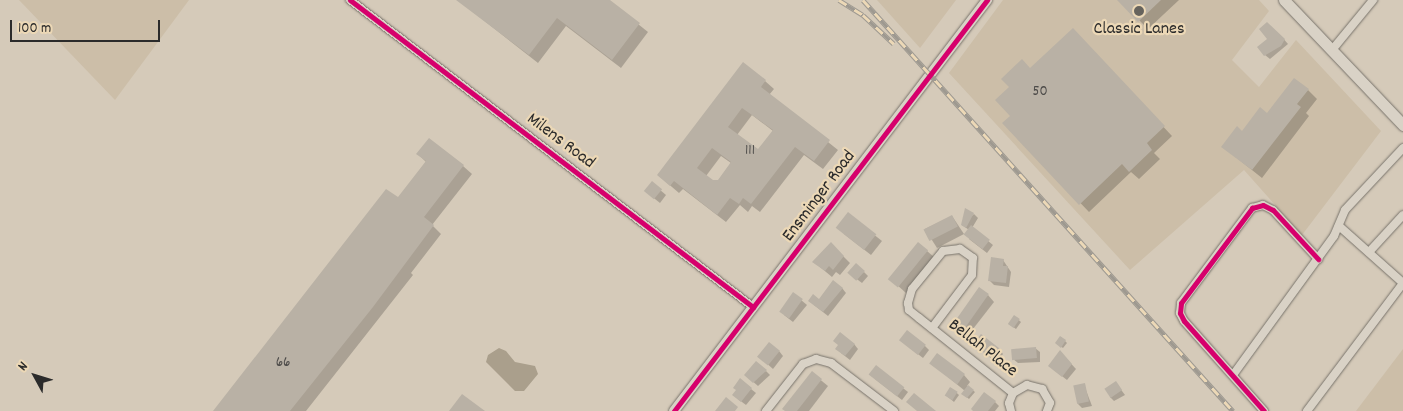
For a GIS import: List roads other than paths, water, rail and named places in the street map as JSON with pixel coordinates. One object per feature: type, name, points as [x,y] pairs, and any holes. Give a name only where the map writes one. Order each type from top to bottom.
[{"type":"main road","points":[[1284,0],[1403,125]]},
{"type":"street","name":"Milens Road","points":[[350,0],[753,307]]},
{"type":"street","name":"Ensminger Road","points":[[674,411],[987,0]]},
{"type":"street","points":[[1332,50],[1373,0]]},
{"type":"street","points":[[1233,375],[1318,259],[1339,226],[1345,210],[1403,148]]},
{"type":"street","points":[[1264,411],[1184,321],[1180,310],[1248,211],[1263,205],[1273,210],[1318,259]]},
{"type":"street","points":[[1369,252],[1403,215]]},
{"type":"street","points":[[1307,411],[1403,283],[1339,226]]},
{"type":"street","name":"Bellah Place","points":[[932,328],[972,275],[973,258],[960,249],[943,251],[912,289],[908,303],[909,310],[1014,393]]},
{"type":"street","points":[[766,411],[802,364],[816,359],[831,363],[894,411]]},
{"type":"street","points":[[1011,411],[1009,403],[1014,393],[1027,385],[1042,389],[1050,403],[1047,411]]},
{"type":"railway","points":[[839,0],[863,15],[894,44]]},
{"type":"railway","points":[[863,0],[1233,411]]},
{"type":"place","name":"Classic Lanes","points":[[1139,11]]}]
